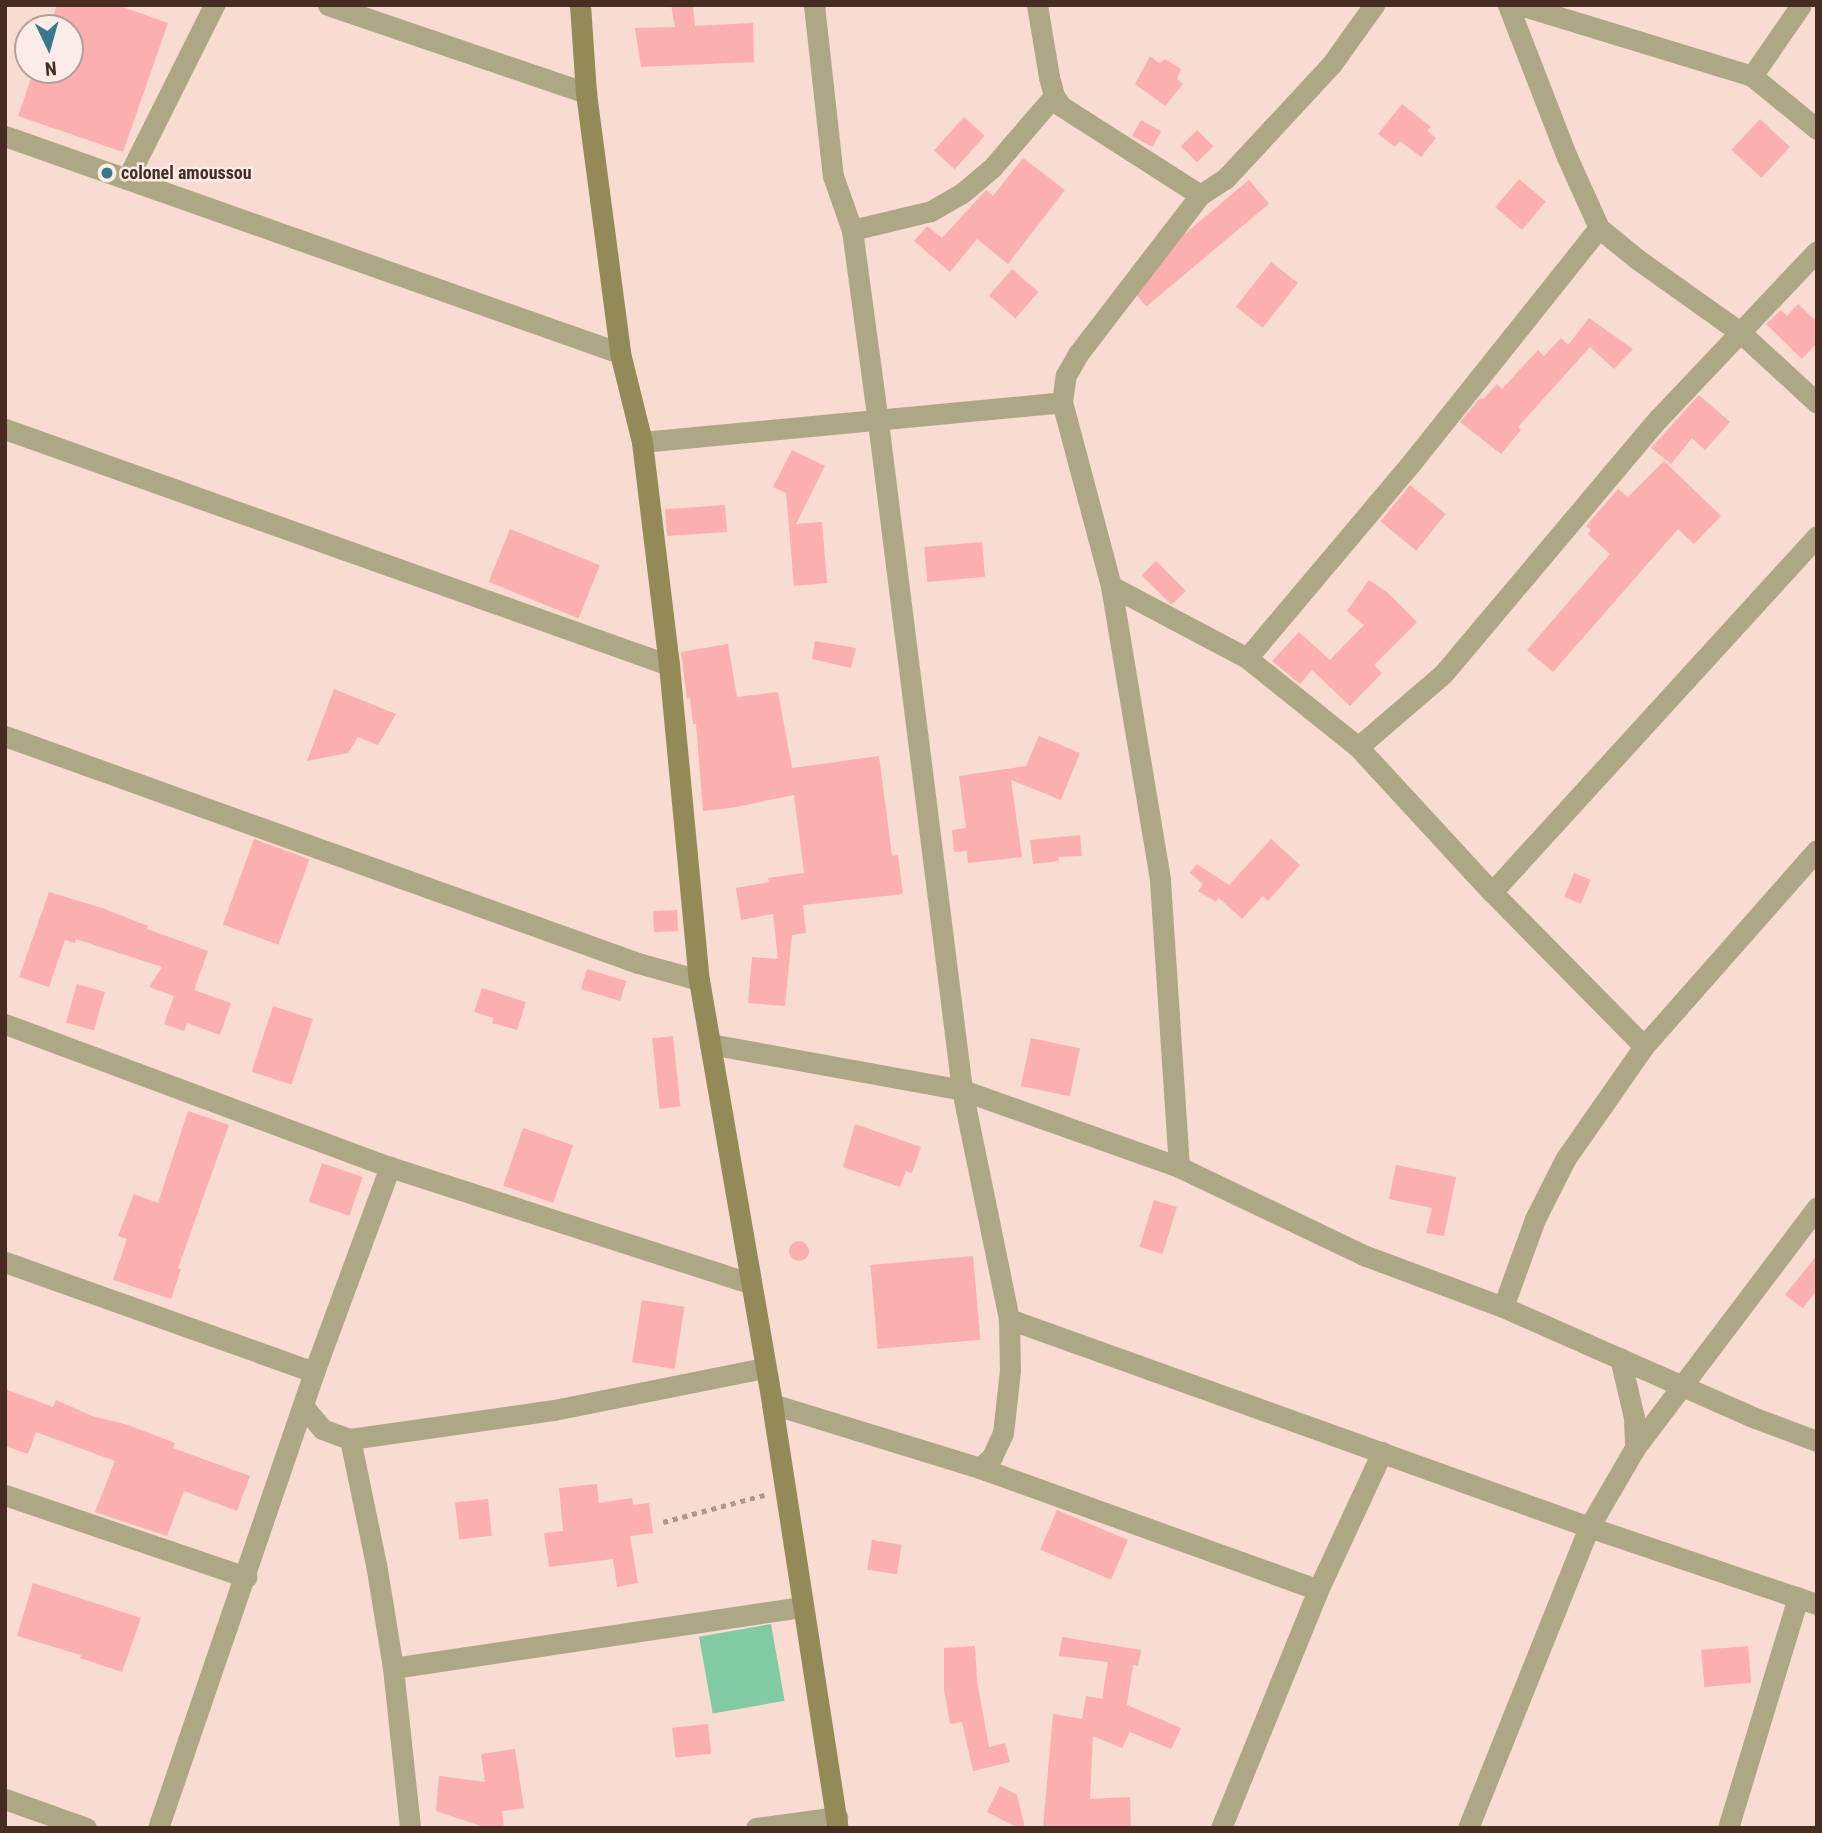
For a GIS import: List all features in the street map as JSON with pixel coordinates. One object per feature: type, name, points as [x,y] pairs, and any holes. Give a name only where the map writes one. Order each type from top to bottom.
[{"type":"street","points":[[127,179],[214,5]]},
{"type":"street","points":[[328,5],[586,93]]},
{"type":"street","points":[[580,5],[586,93],[620,353],[642,442],[669,666],[699,980],[772,1405],[837,1822],[756,1828]]},
{"type":"street","points":[[814,5],[833,176],[852,230],[962,1090],[1009,1319],[1010,1370],[1003,1433],[992,1457],[980,1468]]},
{"type":"street","points":[[1037,5],[1054,96],[1061,106],[1200,195]]},
{"type":"street","points":[[1179,1167],[1160,879],[1111,586],[1062,402],[1066,375],[1078,354],[1200,195],[1225,179],[1331,65],[1374,5]]},
{"type":"street","points":[[1507,5],[1567,157],[1600,228],[1637,259],[1741,333],[1817,403]]},
{"type":"street","points":[[1520,5],[1752,76],[1817,129]]},
{"type":"street","points":[[1752,76],[1801,5]]},
{"type":"street","points":[[852,230],[931,211],[961,194],[992,168],[1054,96]]},
{"type":"street","points":[[5,136],[620,353]]},
{"type":"street","points":[[1247,658],[1408,467],[1600,228]]},
{"type":"street","points":[[1358,747],[1443,674],[1658,419],[1817,251]]},
{"type":"street","points":[[642,442],[878,422],[1062,402]]},
{"type":"street","points":[[5,429],[669,666]]},
{"type":"street","points":[[1492,892],[1817,536]]},
{"type":"street","points":[[1111,586],[1247,658],[1358,747],[1492,892],[1644,1046]]},
{"type":"street","points":[[5,736],[638,963],[699,980]]},
{"type":"street","points":[[1503,1307],[1535,1219],[1566,1158],[1644,1046],[1817,850]]},
{"type":"street","points":[[5,1024],[390,1167],[749,1283]]},
{"type":"street","points":[[710,1044],[962,1090],[1179,1167],[1366,1256],[1503,1307],[1817,1441]]},
{"type":"street","points":[[158,1828],[314,1372],[390,1167]]},
{"type":"street","points":[[1468,1828],[1589,1527],[1635,1448],[1817,1207]]},
{"type":"street","points":[[5,1262],[314,1372]]},
{"type":"street","points":[[1009,1319],[1589,1527],[1807,1600],[1728,1828]]},
{"type":"street","points":[[1620,1358],[1634,1417],[1635,1448]]},
{"type":"street","points":[[303,1406],[322,1429],[350,1439],[554,1410],[764,1368]]},
{"type":"street","points":[[772,1405],[980,1468],[1318,1590]]},
{"type":"street","points":[[350,1439],[376,1564],[393,1668],[410,1828]]},
{"type":"street","points":[[1221,1828],[1318,1590],[1382,1452]]},
{"type":"street","points":[[5,1495],[246,1577]]},
{"type":"street","points":[[393,1668],[802,1607]]},
{"type":"street","points":[[5,1799],[86,1828]]},
{"type":"path","points":[[663,1522],[785,1490]]},
{"type":"green space","points":[[771,1624],[785,1701],[713,1713],[699,1637]]},
{"type":"building","points":[[57,5],[117,5],[168,23],[123,152],[18,116],[29,84],[84,84],[84,14],[54,14]]},
{"type":"building","points":[[671,5],[693,5],[695,26],[753,23],[754,62],[641,67],[635,28],[675,27]]},
{"type":"building","points":[[1150,56],[1159,63],[1165,59],[1181,69],[1177,79],[1183,84],[1165,106],[1135,84]]},
{"type":"building","points":[[1402,104],[1431,127],[1427,131],[1436,138],[1421,157],[1400,141],[1395,147],[1378,134]]},
{"type":"building","points":[[964,117],[985,136],[955,169],[934,150]]},
{"type":"building","points":[[1760,119],[1790,147],[1761,178],[1731,150]]},
{"type":"building","points":[[1141,120],[1161,131],[1152,147],[1132,136]]},
{"type":"building","points":[[1197,130],[1213,146],[1197,163],[1181,146]]},
{"type":"building","points":[[1023,158],[1065,190],[1008,264],[977,239],[950,272],[914,241],[927,226],[942,238],[986,190],[993,196]]},
{"type":"building","points":[[1519,179],[1546,201],[1522,230],[1495,207]]},
{"type":"building","points":[[1249,180],[1269,204],[1146,307],[1126,283]]},
{"type":"building","points":[[1271,262],[1298,283],[1263,328],[1236,307]]},
{"type":"building","points":[[1012,269],[1038,292],[1015,318],[989,295]]},
{"type":"building","points":[[1798,304],[1817,322],[1817,343],[1802,359],[1766,324],[1781,310],[1787,316]]},
{"type":"building","points":[[1589,318],[1633,349],[1614,369],[1590,347],[1518,427],[1521,430],[1501,454],[1460,422],[1480,398],[1483,399],[1497,384],[1502,389],[1538,350],[1544,356],[1561,338],[1568,345]]},
{"type":"building","points":[[1699,395],[1730,422],[1705,450],[1692,438],[1671,464],[1651,448]]},
{"type":"building","points":[[792,450],[825,466],[796,524],[822,522],[827,583],[794,586],[786,493],[773,487]]},
{"type":"building","points":[[1664,461],[1721,516],[1694,544],[1678,529],[1553,672],[1527,650],[1610,554],[1588,534],[1591,530],[1586,526],[1618,489],[1628,497]]},
{"type":"building","points":[[1410,485],[1446,514],[1416,550],[1380,522]]},
{"type":"building","points":[[725,505],[727,532],[667,536],[665,509]]},
{"type":"building","points":[[510,529],[600,565],[579,618],[489,582]]},
{"type":"building","points":[[982,542],[985,577],[927,582],[924,547]]},
{"type":"building","points":[[1156,561],[1186,591],[1172,605],[1142,575]]},
{"type":"building","points":[[1369,580],[1388,593],[1417,622],[1374,665],[1382,673],[1350,706],[1312,670],[1300,684],[1272,661],[1299,632],[1330,660],[1364,625],[1347,611]]},
{"type":"building","points":[[815,641],[856,648],[851,668],[812,659]]},
{"type":"building","points":[[728,644],[737,697],[778,692],[792,768],[879,756],[892,856],[898,855],[903,894],[803,905],[806,933],[792,935],[785,1006],[748,1003],[752,957],[778,959],[773,914],[741,920],[736,888],[769,882],[768,878],[804,873],[794,795],[703,811],[696,724],[693,724],[690,698],[687,699],[681,652]]},
{"type":"building","points":[[334,689],[396,714],[378,745],[358,737],[348,753],[307,761]]},
{"type":"building","points":[[1039,736],[1080,753],[1061,800],[1011,780],[1022,857],[968,863],[967,851],[954,852],[952,830],[966,828],[959,776],[1026,766]]},
{"type":"building","points":[[1080,835],[1082,856],[1058,857],[1059,861],[1033,864],[1030,840]]},
{"type":"building","points":[[254,839],[309,859],[278,945],[223,925]]},
{"type":"building","points":[[1271,839],[1300,865],[1268,901],[1263,896],[1242,919],[1219,898],[1216,902],[1198,891],[1203,884],[1190,873],[1197,864],[1229,885]]},
{"type":"building","points":[[1574,873],[1591,880],[1581,904],[1564,897]]},
{"type":"building","points":[[49,892],[102,908],[148,926],[147,929],[208,951],[194,990],[231,1003],[220,1035],[187,1023],[184,1031],[164,1024],[174,996],[149,987],[162,967],[76,939],[75,943],[65,940],[49,987],[19,977]]},
{"type":"building","points":[[677,910],[678,931],[654,932],[653,911]]},
{"type":"building","points":[[587,969],[626,981],[620,1001],[581,989]]},
{"type":"building","points":[[77,984],[105,992],[94,1030],[66,1022]]},
{"type":"building","points":[[482,988],[526,1002],[517,1030],[492,1023],[494,1018],[474,1012]]},
{"type":"building","points":[[273,1006],[313,1019],[292,1085],[252,1072]]},
{"type":"building","points":[[673,1036],[680,1107],[660,1109],[652,1038]]},
{"type":"building","points":[[1031,1038],[1080,1048],[1070,1096],[1021,1086]]},
{"type":"building","points":[[188,1111],[229,1125],[178,1268],[181,1269],[171,1299],[113,1280],[127,1239],[118,1236],[134,1194],[158,1203]]},
{"type":"building","points":[[855,1124],[921,1147],[912,1173],[906,1171],[900,1187],[843,1167]]},
{"type":"building","points":[[523,1128],[573,1145],[553,1203],[503,1186]]},
{"type":"building","points":[[322,1163],[363,1177],[349,1216],[309,1202]]},
{"type":"building","points":[[1396,1165],[1456,1177],[1444,1236],[1426,1233],[1432,1208],[1389,1199]]},
{"type":"building","points":[[1154,1200],[1177,1207],[1163,1254],[1140,1247]]},
{"type":"building","points":[[799,1241],[806,1244],[809,1251],[806,1258],[799,1261],[792,1258],[789,1251],[792,1244]]},
{"type":"building","points":[[1817,1255],[1817,1290],[1803,1308],[1785,1295]]},
{"type":"building","points":[[973,1256],[980,1340],[878,1349],[870,1265]]},
{"type":"building","points":[[642,1300],[684,1307],[675,1369],[632,1362]]},
{"type":"building","points":[[5,1389],[53,1407],[56,1400],[92,1416],[128,1425],[175,1443],[173,1448],[250,1476],[237,1511],[184,1491],[167,1536],[95,1512],[115,1461],[36,1432],[28,1454],[5,1446]]},
{"type":"building","points":[[597,1484],[599,1503],[632,1498],[633,1505],[649,1503],[653,1533],[630,1536],[638,1583],[617,1587],[613,1559],[549,1567],[544,1533],[563,1531],[559,1488]]},
{"type":"building","points":[[488,1499],[492,1536],[459,1539],[455,1502]]},
{"type":"building","points":[[1057,1510],[1128,1540],[1111,1580],[1040,1550]]},
{"type":"building","points":[[872,1540],[902,1545],[897,1574],[867,1570]]},
{"type":"building","points":[[33,1583],[141,1618],[122,1672],[80,1658],[81,1655],[17,1636]]},
{"type":"building","points":[[1062,1637],[1141,1650],[1138,1666],[1133,1665],[1127,1705],[1181,1728],[1171,1749],[1130,1732],[1122,1748],[1093,1736],[1090,1799],[1130,1797],[1131,1828],[1043,1828],[1053,1714],[1082,1719],[1086,1696],[1102,1699],[1108,1662],[1059,1656]]},
{"type":"building","points":[[975,1646],[977,1681],[989,1747],[1005,1743],[1010,1762],[973,1771],[962,1722],[950,1724],[944,1689],[944,1648]]},
{"type":"building","points":[[1748,1646],[1751,1683],[1704,1687],[1701,1650]]},
{"type":"building","points":[[708,1724],[711,1754],[675,1758],[672,1728]]},
{"type":"building","points":[[515,1749],[524,1808],[502,1811],[504,1828],[487,1828],[436,1811],[439,1776],[485,1782],[481,1754]]},
{"type":"building","points":[[1000,1786],[1017,1795],[1025,1828],[1018,1828],[987,1812]]},
{"type":"place","name":"colonel amoussou","points":[[107,173]]}]
